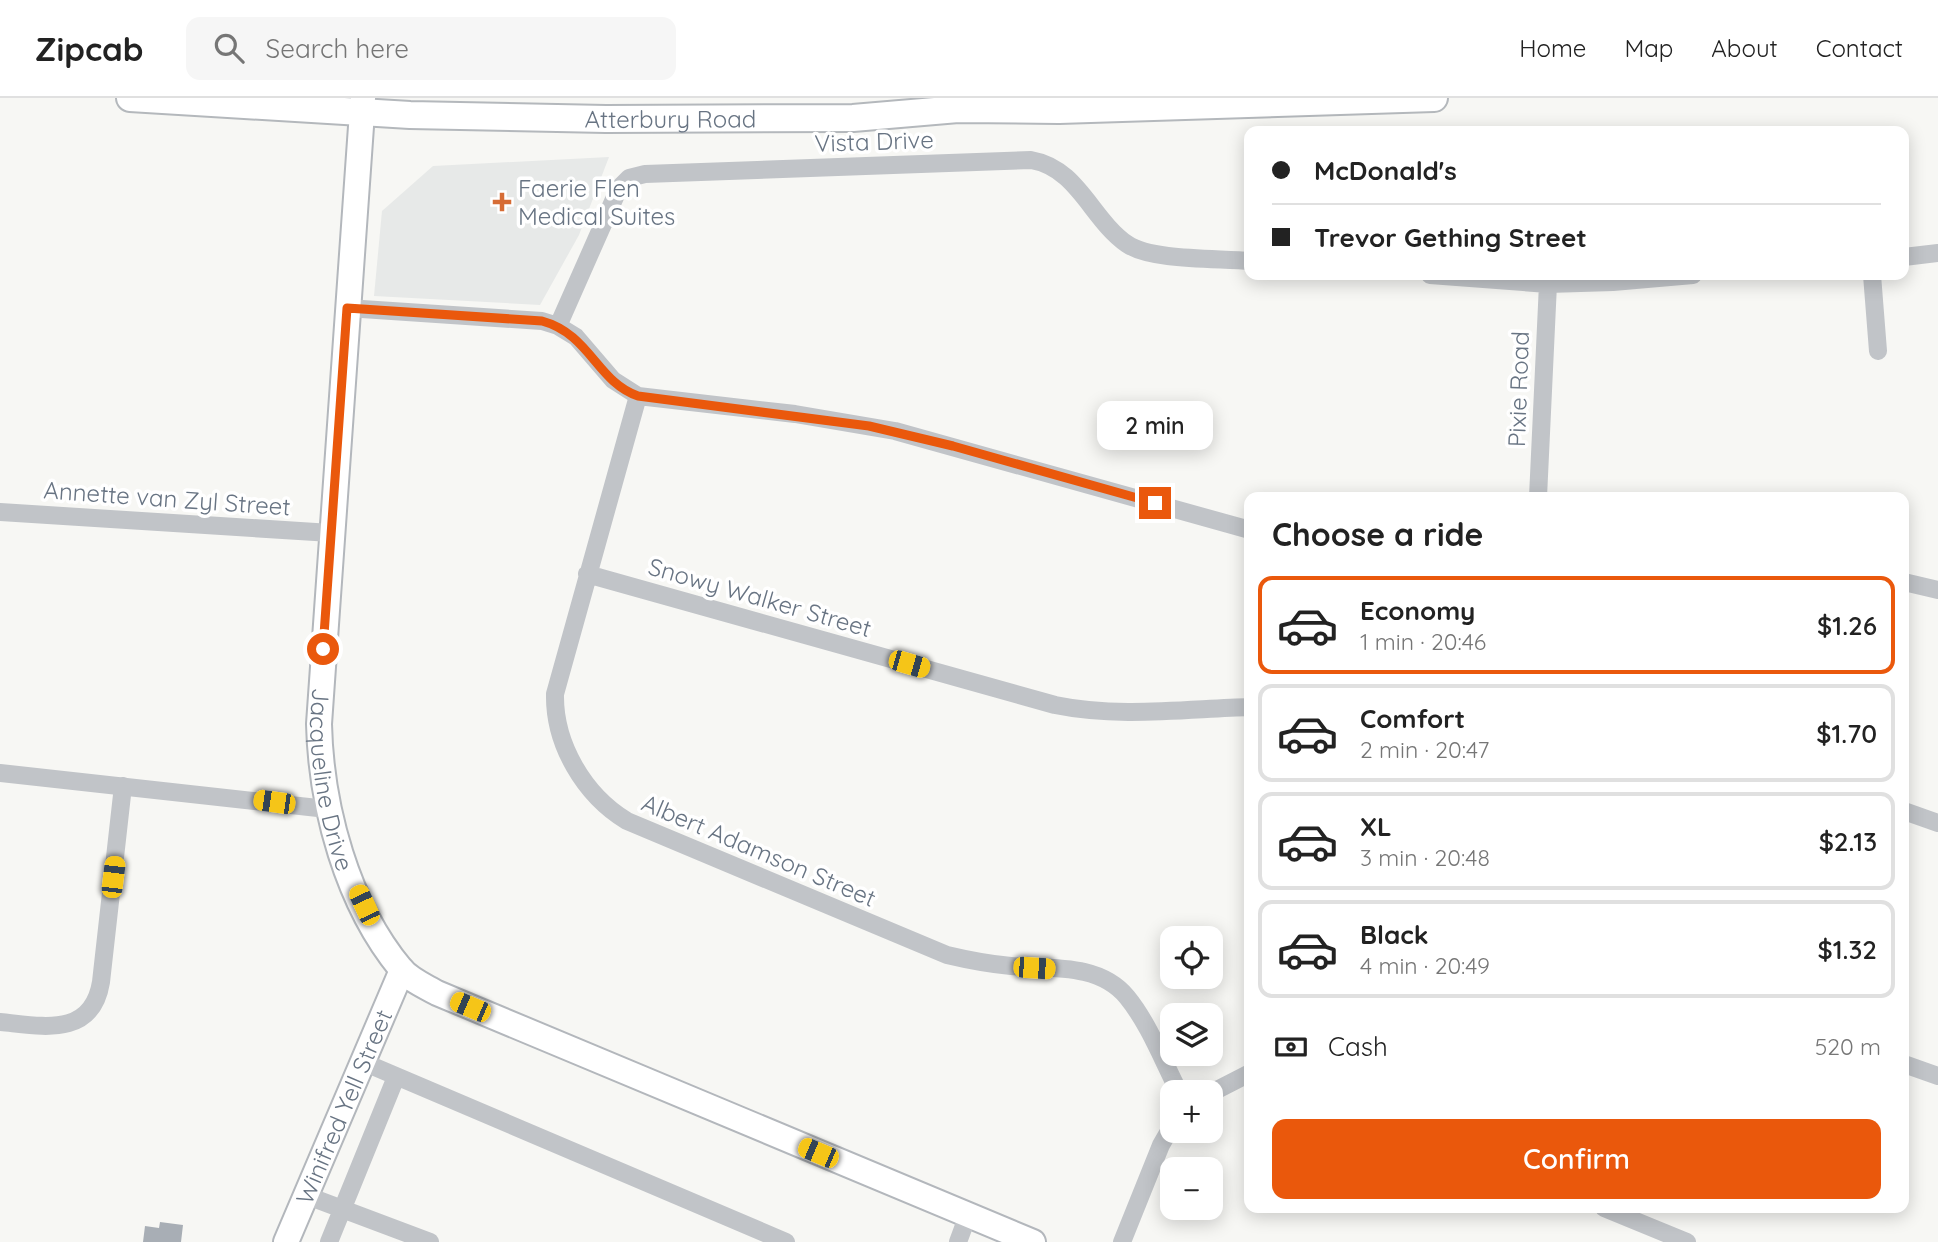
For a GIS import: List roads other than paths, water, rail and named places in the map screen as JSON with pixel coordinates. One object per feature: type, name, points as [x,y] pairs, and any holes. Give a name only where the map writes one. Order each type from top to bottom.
[{"type":"main road","name":"Atterbury Road","points":[[130,98],[363,105],[606,119],[853,118],[958,109],[1059,110],[1434,98]]},
{"type":"main road","name":"Atterbury Road","points":[[879,98],[958,109]]},
{"type":"street","name":"Jacqueline Drive","points":[[363,105],[319,724],[320,764],[327,809],[338,848],[381,939],[402,970],[437,993],[1033,1242]]},
{"type":"street","name":"Vista Drive","points":[[558,326],[619,188],[629,178],[645,174],[1031,160],[1055,168],[1068,178],[1128,245],[1153,253],[1244,261]]},
{"type":"street","points":[[1909,256],[1938,253]]},
{"type":"street","points":[[1496,280],[1548,284],[1636,280]]},
{"type":"street","points":[[1872,280],[1878,351]]},
{"type":"street","name":"Pixie Road","points":[[1538,492],[1548,284]]},
{"type":"street","points":[[347,308],[525,319],[558,326],[576,337],[620,387],[638,396],[795,414],[895,431],[1244,528]]},
{"type":"street","name":"Albert Adamson Street","points":[[638,396],[556,687],[555,716],[558,733],[569,756],[591,788],[613,812],[640,827],[947,955],[991,964],[1085,971],[1102,978],[1119,988],[1132,1003],[1173,1080]]},
{"type":"street","name":"Annette van Zyl Street","points":[[0,512],[331,533]]},
{"type":"street","name":"Snowy Walker Street","points":[[587,574],[1055,705],[1086,711],[1127,712],[1244,707]]},
{"type":"street","points":[[1909,583],[1938,590]]},
{"type":"street","points":[[0,773],[327,809]]},
{"type":"street","points":[[0,1022],[39,1026],[72,1023],[87,1014],[95,1002],[101,982],[123,786]]},
{"type":"street","points":[[1909,813],[1938,823]]},
{"type":"street","name":"Winifred Yell Street","points":[[286,1242],[402,970]]},
{"type":"street","points":[[363,1062],[786,1242]]},
{"type":"street","points":[[1909,1066],[1938,1076]]},
{"type":"street","points":[[1223,1087],[1244,1076]]},
{"type":"street","points":[[330,1242],[396,1077]]},
{"type":"street","points":[[1122,1242],[1162,1143]]},
{"type":"street","points":[[305,1195],[430,1242]]},
{"type":"street","points":[[1616,1213],[1688,1242]]},
{"type":"street","points":[[958,1242],[968,1215]]},
{"type":"place","name":"Faerie Flen Medical Suites","points":[[502,202]]}]
